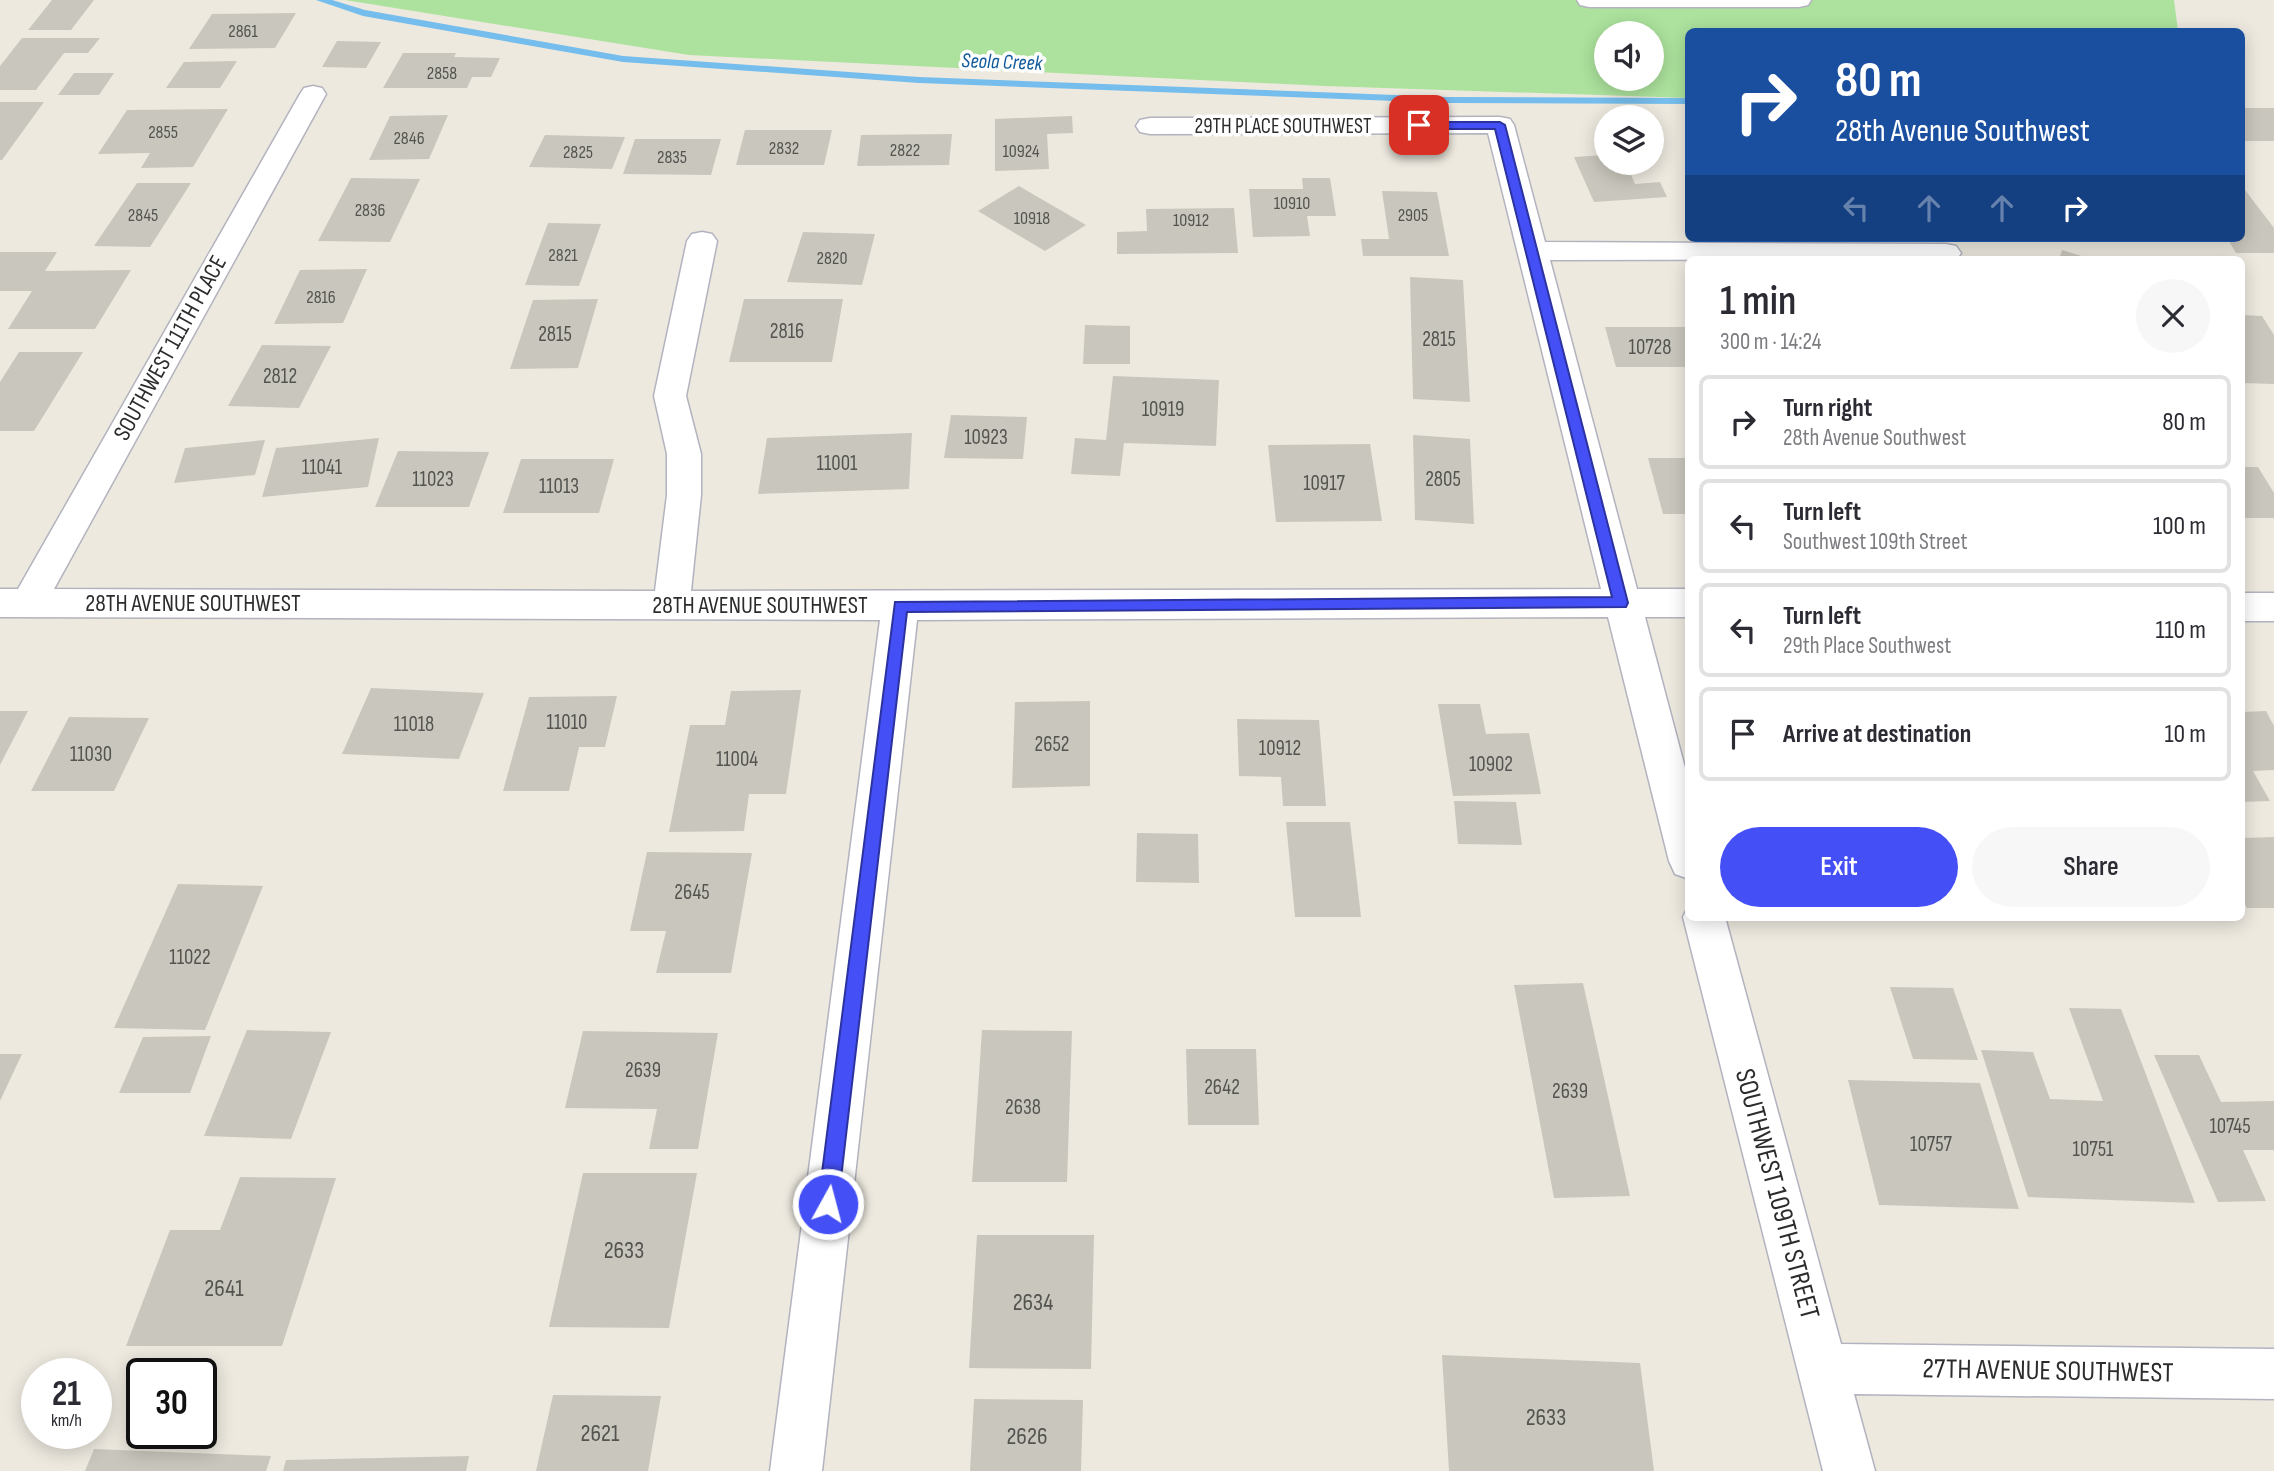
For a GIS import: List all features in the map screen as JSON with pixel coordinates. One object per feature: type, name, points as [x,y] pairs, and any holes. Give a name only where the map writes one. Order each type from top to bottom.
[{"type":"street","points":[[1589,0],[1799,0]]},
{"type":"street","name":"SOUTHWEST 111TH PLACE","points":[[14,603],[313,94]]},
{"type":"street","name":"29TH PLACE SOUTHWEST","points":[[1150,126],[1500,125],[1533,251]]},
{"type":"street","points":[[671,605],[684,495],[684,454],[670,396],[702,241]]},
{"type":"street","points":[[1685,845],[1533,251],[1946,253]]},
{"type":"street","name":"28TH AVENUE SOUTHWEST","points":[[14,603],[900,606],[1685,603]]},
{"type":"street","points":[[796,1471],[900,606]]},
{"type":"street","points":[[2245,607],[2274,607]]},
{"type":"street","name":"SOUTHWEST 109TH STREET","points":[[1705,921],[1849,1471]]},
{"type":"street","name":"27TH AVENUE SOUTHWEST","points":[[1822,1368],[2274,1374]]},
{"type":"green space","points":[[345,0],[2174,0],[2178,28],[1685,28],[1685,98],[1324,86],[689,55]]},
{"type":"building","points":[[52,0],[94,0],[71,30],[28,30]]},
{"type":"building","points":[[296,13],[275,48],[189,49],[212,14]]},
{"type":"building","points":[[22,38],[100,38],[88,53],[64,53],[36,90],[0,90],[0,66]]},
{"type":"building","points":[[337,41],[381,42],[366,68],[322,67]]},
{"type":"building","points":[[403,53],[456,53],[454,57],[500,58],[491,77],[472,77],[467,88],[383,88]]},
{"type":"building","points":[[237,61],[220,88],[166,88],[184,62]]},
{"type":"building","points":[[74,73],[114,73],[99,95],[58,95]]},
{"type":"building","points":[[0,102],[44,102],[2,160],[0,160]]},
{"type":"building","points":[[2245,108],[2274,108],[2274,141],[2245,141]]},
{"type":"building","points":[[228,109],[193,167],[141,168],[150,153],[98,154],[127,110]]},
{"type":"building","points":[[448,115],[429,159],[369,160],[390,116]]},
{"type":"building","points":[[1072,116],[1073,133],[1047,134],[1049,169],[995,171],[995,119]]},
{"type":"building","points":[[745,130],[832,130],[824,165],[736,165]]},
{"type":"building","points":[[952,134],[949,165],[857,166],[861,135]]},
{"type":"building","points":[[545,135],[625,137],[612,169],[529,167]]},
{"type":"building","points":[[635,139],[721,139],[711,175],[623,174]]},
{"type":"building","points":[[1594,156],[1594,175],[1631,175],[1635,184],[1660,182],[1667,197],[1594,202],[1574,157]]},
{"type":"building","points":[[351,178],[420,179],[390,242],[318,241]]},
{"type":"building","points":[[1302,178],[1330,178],[1336,216],[1307,216],[1310,236],[1253,237],[1249,189],[1303,189]]},
{"type":"building","points":[[137,183],[191,183],[150,247],[94,246]]},
{"type":"building","points":[[1019,186],[1086,225],[1045,251],[978,211]]},
{"type":"building","points":[[2245,190],[2274,228],[2274,253],[2236,253],[2229,242],[2245,242]]},
{"type":"building","points":[[1382,191],[1437,192],[1449,256],[1363,256],[1361,239],[1389,239]]},
{"type":"building","points":[[1234,208],[1238,253],[1117,254],[1117,232],[1147,231],[1146,209]]},
{"type":"building","points":[[548,223],[601,224],[579,286],[525,285]]},
{"type":"building","points":[[803,232],[875,234],[862,285],[787,282]]},
{"type":"building","points":[[2062,250],[2082,256],[2060,256]]},
{"type":"building","points":[[0,252],[57,252],[45,271],[131,270],[95,329],[8,329],[32,291],[0,291]]},
{"type":"building","points":[[367,269],[343,323],[274,324],[300,270]]},
{"type":"building","points":[[1410,277],[1463,280],[1470,402],[1413,399]]},
{"type":"building","points":[[598,299],[578,368],[510,369],[533,300]]},
{"type":"building","points":[[744,299],[843,299],[832,362],[729,362]]},
{"type":"building","points":[[2245,315],[2262,316],[2274,335],[2274,384],[2245,383]]},
{"type":"building","points":[[1085,325],[1130,326],[1130,364],[1083,364]]},
{"type":"building","points":[[1605,327],[1685,327],[1685,367],[1616,367]]},
{"type":"building","points":[[262,345],[331,346],[299,408],[228,406]]},
{"type":"building","points":[[19,352],[83,352],[34,431],[0,431],[0,382]]},
{"type":"building","points":[[1113,376],[1219,380],[1216,446],[1124,443],[1120,476],[1071,474],[1075,438],[1106,440]]},
{"type":"building","points":[[951,415],[1027,417],[1023,459],[944,458]]},
{"type":"building","points":[[912,433],[909,489],[758,494],[767,438]]},
{"type":"building","points":[[1413,435],[1470,439],[1474,524],[1415,520]]},
{"type":"building","points":[[379,438],[368,487],[262,497],[276,448]]},
{"type":"building","points":[[265,440],[255,475],[174,483],[185,448]]},
{"type":"building","points":[[1370,444],[1382,521],[1276,522],[1268,445]]},
{"type":"building","points":[[398,451],[489,452],[469,507],[375,507]]},
{"type":"building","points":[[1648,458],[1685,458],[1685,514],[1663,514]]},
{"type":"building","points":[[521,459],[614,459],[599,513],[503,513]]},
{"type":"building","points":[[2245,467],[2258,467],[2274,493],[2274,518],[2245,518]]},
{"type":"building","points":[[371,688],[484,693],[459,759],[342,754]]},
{"type":"building","points":[[801,690],[786,794],[749,794],[744,831],[669,832],[690,725],[725,725],[731,691]]},
{"type":"building","points":[[617,696],[605,747],[579,747],[569,791],[503,791],[529,697]]},
{"type":"building","points":[[1090,701],[1090,786],[1012,788],[1015,702]]},
{"type":"building","points":[[1438,704],[1480,704],[1486,734],[1529,733],[1541,794],[1453,796]]},
{"type":"building","points":[[0,711],[28,711],[0,765]]},
{"type":"building","points":[[2266,711],[2274,726],[2274,770],[2253,771],[2270,801],[2245,802],[2245,712]]},
{"type":"building","points":[[69,717],[149,718],[114,791],[31,791]]},
{"type":"building","points":[[1237,719],[1319,720],[1326,806],[1283,806],[1281,777],[1239,776]]},
{"type":"building","points":[[1454,801],[1516,802],[1522,845],[1458,844]]},
{"type":"building","points":[[1286,822],[1350,822],[1361,917],[1295,917]]},
{"type":"building","points":[[1137,833],[1198,834],[1199,883],[1136,882]]},
{"type":"building","points":[[2274,837],[2274,908],[2247,908],[2245,904],[2245,838]]},
{"type":"building","points":[[647,852],[752,853],[731,973],[656,973],[666,931],[630,931]]},
{"type":"building","points":[[178,884],[263,886],[205,1030],[114,1028]]},
{"type":"building","points":[[1583,983],[1630,1196],[1554,1198],[1514,985]]},
{"type":"building","points":[[1890,987],[1953,988],[1978,1060],[1913,1059]]},
{"type":"building","points":[[2069,1008],[2121,1009],[2195,1203],[2028,1197],[1981,1050],[2033,1052],[2050,1099],[2103,1101]]},
{"type":"building","points":[[247,1030],[331,1032],[291,1139],[204,1136]]},
{"type":"building","points":[[982,1030],[1072,1031],[1067,1182],[972,1182]]},
{"type":"building","points":[[583,1031],[718,1033],[698,1149],[649,1149],[657,1109],[565,1108]]},
{"type":"building","points":[[211,1036],[190,1093],[119,1093],[143,1037]]},
{"type":"building","points":[[1186,1049],[1256,1049],[1259,1125],[1188,1125]]},
{"type":"building","points":[[0,1054],[22,1054],[0,1101]]},
{"type":"building","points":[[2154,1055],[2199,1055],[2221,1102],[2274,1101],[2274,1150],[2243,1150],[2266,1201],[2218,1202]]},
{"type":"building","points":[[1848,1080],[1980,1083],[2019,1209],[1879,1205]]},
{"type":"building","points":[[583,1173],[697,1173],[669,1328],[549,1327]]},
{"type":"building","points":[[240,1177],[336,1178],[282,1346],[126,1346],[170,1230],[220,1230]]},
{"type":"building","points":[[977,1235],[1094,1235],[1091,1369],[969,1368]]},
{"type":"building","points":[[1442,1355],[1640,1363],[1654,1471],[1449,1471]]},
{"type":"building","points":[[553,1395],[661,1396],[648,1471],[536,1471]]},
{"type":"building","points":[[974,1399],[1083,1400],[1081,1471],[970,1471]]},
{"type":"building","points":[[94,1449],[271,1456],[266,1471],[85,1471]]},
{"type":"building","points":[[469,1456],[466,1471],[283,1471],[286,1460]]},
{"type":"waterway","name":"Seola Creek","points":[[321,0],[363,13],[623,59],[919,80],[1448,100],[1685,101]]},
{"type":"route","points":[[828,1204],[900,606],[1621,603],[1500,125],[1419,125]]}]
